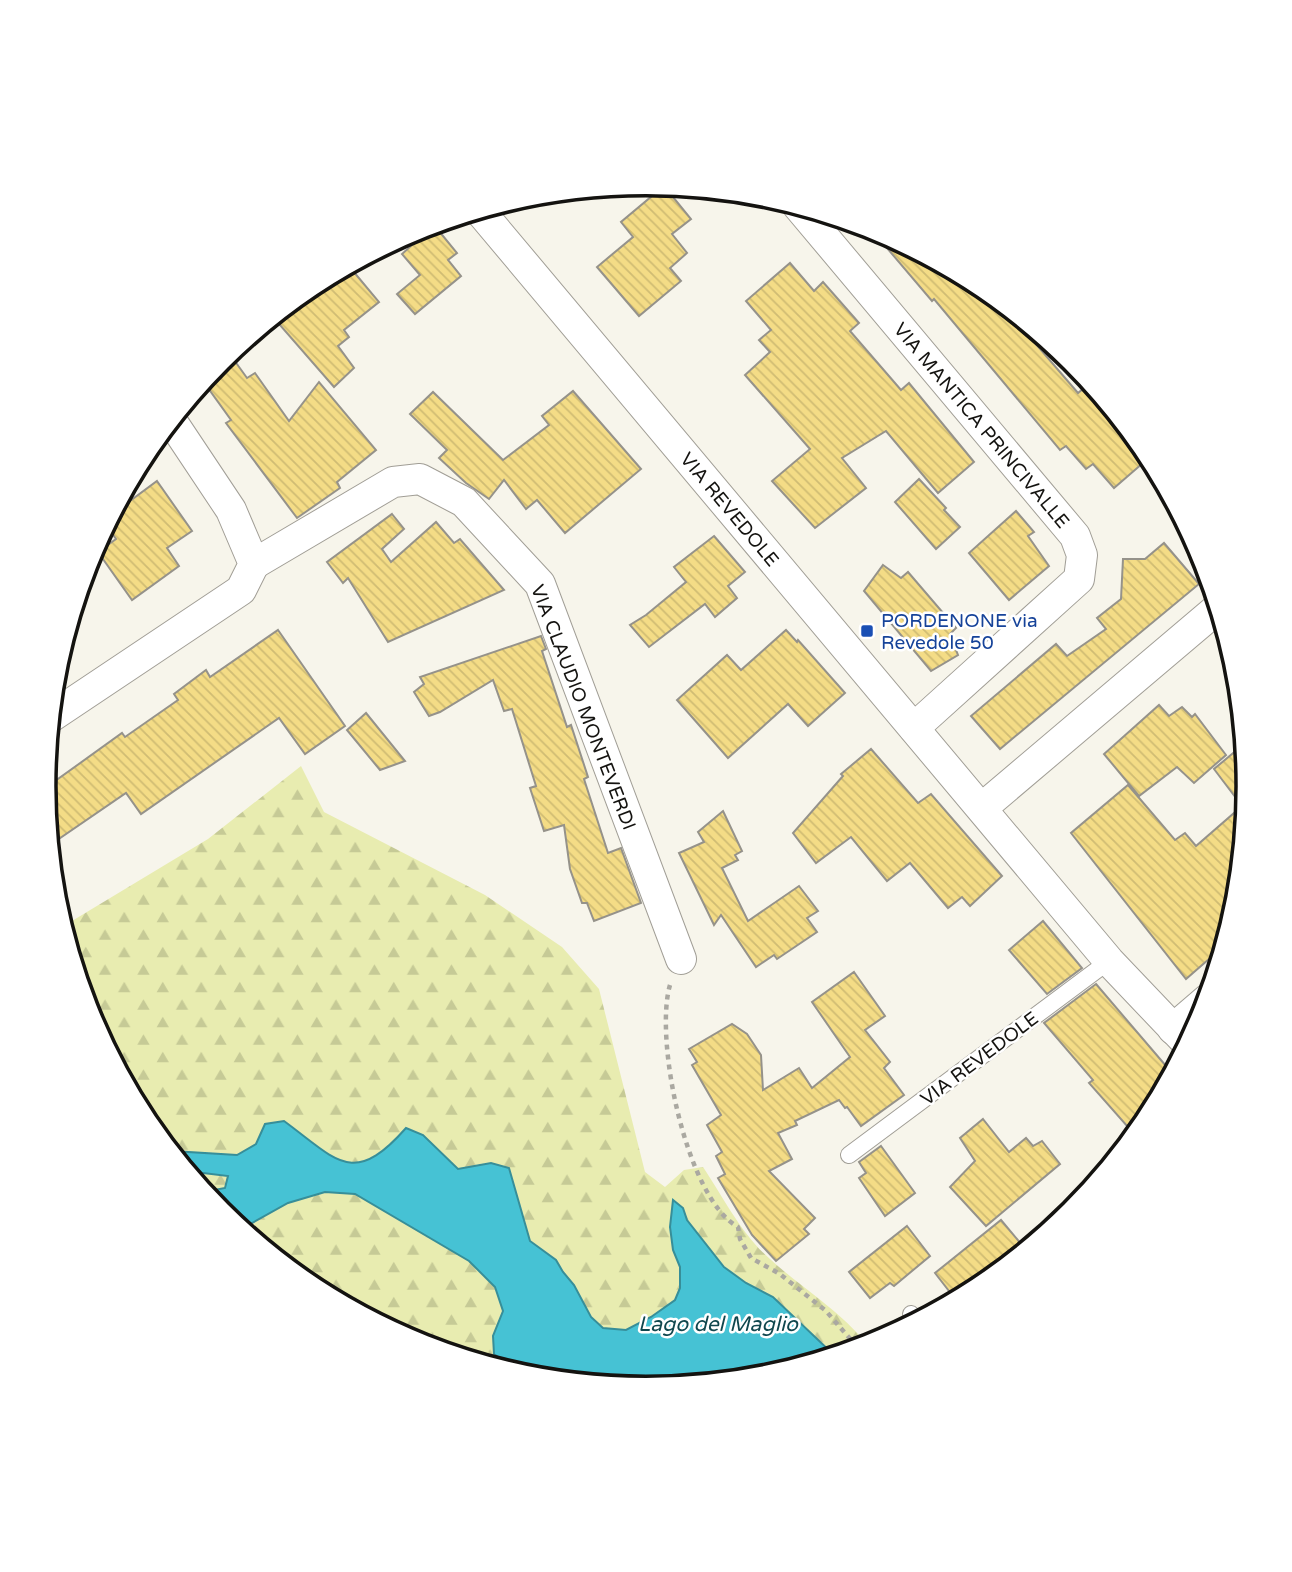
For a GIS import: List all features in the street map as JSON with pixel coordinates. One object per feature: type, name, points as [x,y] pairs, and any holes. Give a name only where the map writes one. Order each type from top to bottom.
[{"type":"street","name":"VIA REVEDOLE","points":[[487,218],[1109,961],[1180,1037]]},
{"type":"street","name":"VIA MANTICA PRINCIVALLE","points":[[809,219],[1075,536],[1082,555],[1079,579],[914,728]]},
{"type":"street","points":[[177,429],[231,510],[254,564]]},
{"type":"street","name":"VIA CLAUDIO MONTEVERDI","points":[[61,710],[241,590],[254,564],[393,482],[420,479],[464,502],[540,584],[681,959]]},
{"type":"street","points":[[982,808],[1210,614]]},
{"type":"lane","name":"VIA REVEDOLE","points":[[849,1154],[1109,961]]},
{"type":"path","points":[[681,959],[666,1000],[666,1031],[678,1110],[698,1176],[727,1220],[738,1227],[740,1239],[751,1258],[780,1274],[826,1311],[851,1339]]},
{"type":"green space","points":[[301,766],[324,812],[485,895],[562,947],[599,989],[645,1172],[665,1187],[684,1170],[703,1167],[742,1227],[760,1249],[860,1336],[826,1348],[773,1297],[746,1283],[724,1266],[687,1220],[683,1208],[674,1201],[670,1227],[673,1250],[680,1267],[680,1288],[675,1300],[626,1330],[603,1328],[591,1317],[574,1285],[556,1260],[530,1241],[509,1168],[491,1163],[458,1169],[423,1135],[406,1128],[379,1155],[362,1162],[338,1159],[326,1153],[284,1121],[256,1144],[237,1155],[183,1152],[155,1114],[117,1047],[87,976],[72,921],[208,839]]},
{"type":"green space","points":[[200,1173],[228,1176],[225,1188],[216,1190]]},
{"type":"green space","points":[[325,1192],[355,1194],[469,1261],[495,1287],[503,1311],[493,1336],[507,1359],[456,1345],[385,1315],[318,1277],[250,1223],[288,1203]]},
{"type":"water","name":"Lago del Maglio","points":[[284,1121],[318,1147],[345,1162],[372,1158],[388,1147],[406,1128],[423,1135],[458,1169],[491,1163],[509,1168],[530,1241],[556,1260],[574,1285],[591,1317],[603,1328],[626,1330],[675,1300],[680,1288],[680,1267],[673,1250],[670,1227],[673,1200],[683,1208],[687,1220],[724,1267],[746,1283],[773,1297],[826,1348],[761,1365],[685,1375],[607,1375],[531,1365],[499,1357],[494,1354],[493,1336],[503,1311],[495,1287],[469,1261],[355,1194],[325,1192],[288,1203],[250,1223],[216,1190],[225,1188],[228,1176],[200,1173],[183,1152],[237,1155],[256,1144],[265,1124]]},
{"type":"building","points":[[652,196],[673,197],[691,219],[672,234],[687,253],[670,268],[681,281],[639,316],[597,267],[633,237],[621,222]]},
{"type":"building","points":[[441,233],[457,253],[448,260],[461,276],[415,314],[397,294],[420,275],[402,254],[413,244]]},
{"type":"building","points":[[887,248],[974,295],[1032,340],[1078,393],[1083,389],[1090,397],[1141,465],[1114,488],[1093,464],[1086,469],[1066,446],[1060,450],[934,299],[932,301]]},
{"type":"building","points":[[790,263],[814,291],[823,282],[859,323],[850,331],[901,390],[909,383],[974,462],[938,493],[886,431],[842,458],[866,488],[815,528],[772,481],[810,449],[745,375],[770,352],[759,340],[771,330],[746,301]]},
{"type":"building","points":[[355,273],[379,302],[344,330],[349,337],[338,346],[354,368],[334,387],[279,324],[318,295]]},
{"type":"building","points":[[236,362],[247,378],[255,373],[289,421],[319,382],[376,450],[337,482],[340,488],[297,518],[226,423],[231,420],[209,390]]},
{"type":"building","points":[[573,391],[641,469],[565,533],[537,500],[526,509],[504,480],[489,499],[466,483],[439,458],[447,450],[410,414],[433,392],[503,460],[549,425],[542,416]]},
{"type":"building","points":[[919,479],[960,527],[936,549],[895,502]]},
{"type":"building","points":[[157,481],[192,531],[167,548],[179,566],[132,600],[102,558],[108,545],[116,539],[113,534],[130,501]]},
{"type":"building","points":[[1016,511],[1034,532],[1028,536],[1049,566],[1009,600],[969,553]]},
{"type":"building","points":[[392,514],[404,529],[382,549],[391,562],[436,522],[454,543],[460,539],[504,590],[388,642],[348,578],[343,583],[327,562]]},
{"type":"building","points":[[714,536],[745,572],[728,586],[737,598],[715,617],[705,604],[649,647],[630,625],[686,582],[674,567]]},
{"type":"building","points":[[1164,543],[1199,584],[1000,749],[971,716],[1056,644],[1067,656],[1106,629],[1097,618],[1121,599],[1123,559],[1145,559]]},
{"type":"building","points":[[883,565],[901,578],[908,572],[956,628],[950,634],[958,655],[931,671],[864,591]]},
{"type":"building","points":[[278,630],[345,726],[305,754],[279,718],[141,814],[126,793],[58,839],[56,780],[122,733],[125,737],[178,700],[174,694],[206,670],[210,677]]},
{"type":"building","points":[[786,630],[845,693],[808,726],[788,704],[728,758],[677,700],[727,655],[741,670]]},
{"type":"building","points":[[541,636],[546,649],[542,651],[567,727],[571,725],[588,777],[584,779],[608,853],[621,848],[641,903],[594,921],[587,903],[582,903],[570,869],[564,825],[544,831],[530,788],[536,786],[512,709],[504,711],[493,680],[429,716],[414,692],[424,684],[420,677]]},
{"type":"building","points":[[1159,705],[1169,716],[1182,707],[1192,717],[1195,714],[1226,755],[1194,783],[1177,767],[1139,796],[1104,754]]},
{"type":"building","points":[[366,713],[405,761],[380,770],[347,730]]},
{"type":"building","points":[[871,749],[918,803],[931,794],[1002,876],[970,906],[962,897],[948,908],[910,863],[887,881],[851,837],[816,863],[793,833],[843,776],[841,774]]},
{"type":"building","points":[[1235,751],[1236,798],[1214,769]]},
{"type":"building","points":[[1128,785],[1175,840],[1185,833],[1196,846],[1235,812],[1231,863],[1216,939],[1210,958],[1186,979],[1071,833]]},
{"type":"building","points":[[723,811],[742,851],[735,855],[738,860],[722,868],[748,921],[799,886],[818,911],[807,918],[817,932],[777,959],[774,955],[756,967],[721,915],[714,925],[679,853],[704,842],[698,832]]},
{"type":"building","points":[[1043,921],[1082,968],[1047,994],[1009,950]]},
{"type":"building","points":[[854,972],[885,1016],[865,1030],[890,1062],[884,1068],[904,1095],[861,1126],[839,1100],[795,1121],[797,1125],[778,1133],[792,1159],[769,1171],[815,1218],[804,1229],[809,1234],[776,1261],[752,1235],[718,1178],[725,1174],[716,1156],[722,1152],[707,1125],[721,1115],[692,1065],[697,1062],[689,1049],[732,1024],[747,1034],[761,1055],[763,1090],[799,1068],[812,1088],[850,1057],[812,1002]]},
{"type":"building","points":[[1096,984],[1165,1065],[1128,1127],[1089,1083],[1093,1080],[1044,1023]]},
{"type":"building","points":[[983,1119],[1009,1152],[1026,1138],[1033,1146],[1042,1141],[1060,1164],[986,1226],[950,1187],[975,1161],[960,1138]]},
{"type":"building","points":[[881,1146],[915,1193],[885,1216],[859,1178],[866,1173],[859,1162]]},
{"type":"building","points":[[1001,1220],[1020,1242],[950,1292],[935,1273]]},
{"type":"building","points":[[907,1226],[930,1256],[894,1286],[890,1283],[870,1298],[849,1272]]},
{"type":"place","name":"PORDENONE via Revedole 50","points":[[867,631]]}]
